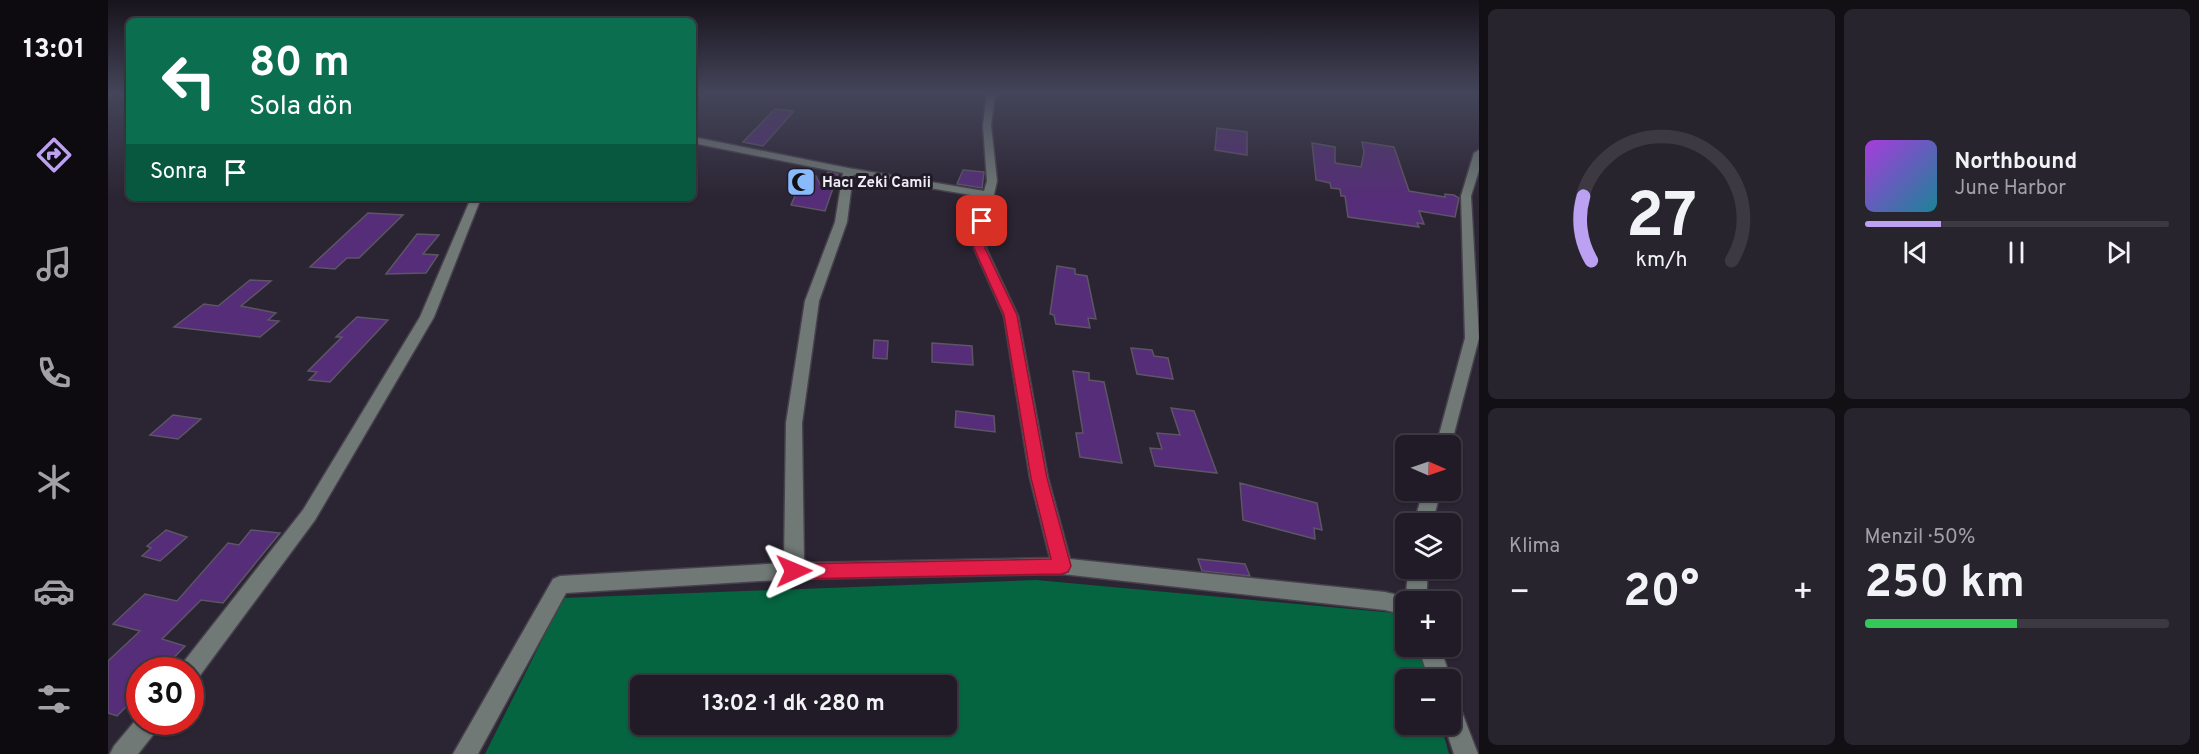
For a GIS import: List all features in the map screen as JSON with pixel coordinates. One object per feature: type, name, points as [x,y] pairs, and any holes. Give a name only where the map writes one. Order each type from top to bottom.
[{"type":"street","points":[[987,128],[992,181],[982,221],[980,248],[1011,315],[1039,478],[1062,566]]},
{"type":"street","points":[[696,141],[848,171],[989,195]]},
{"type":"street","points":[[1447,435],[1472,338],[1466,196],[1479,153]]},
{"type":"street","points":[[794,571],[794,423],[812,301],[841,222],[848,171]]},
{"type":"street","points":[[202,657],[315,505],[427,317],[475,201]]},
{"type":"street","points":[[465,754],[560,585],[794,571],[1062,566],[1395,603]]},
{"type":"street","points":[[122,754],[138,735]]},
{"type":"street","points":[[1459,735],[1466,754]]},
{"type":"green space","points":[[1036,580],[1395,613],[1395,657],[1423,657],[1426,669],[1395,669],[1395,735],[1444,735],[1449,754],[485,754],[563,598]]},
{"type":"building","points":[[756,128],[779,128],[763,146],[743,142]]},
{"type":"building","points":[[1217,128],[1247,132],[1247,155],[1215,150]]},
{"type":"building","points":[[1362,142],[1394,147],[1409,191],[1445,197],[1445,194],[1454,195],[1459,198],[1455,217],[1419,211],[1424,224],[1417,223],[1419,227],[1348,217],[1345,196],[1341,196],[1340,189],[1331,188],[1330,183],[1316,180],[1312,143],[1335,147],[1335,163],[1361,167],[1364,152]]},
{"type":"building","points":[[963,170],[984,172],[982,188],[957,184]]},
{"type":"building","points":[[828,172],[838,174],[825,211],[791,205],[804,176],[816,176],[821,186]]},
{"type":"building","points":[[368,213],[403,215],[359,258],[347,258],[335,269],[310,267]]},
{"type":"building","points":[[417,234],[439,235],[423,254],[438,255],[426,273],[386,274]]},
{"type":"building","points":[[1057,266],[1075,269],[1075,274],[1087,276],[1096,319],[1088,318],[1090,328],[1056,324],[1054,315],[1050,314]]},
{"type":"building","points":[[250,280],[271,281],[241,306],[276,313],[268,320],[279,321],[260,337],[174,327],[204,304],[218,306]]},
{"type":"building","points":[[357,317],[388,320],[330,382],[309,380],[317,372],[308,371],[342,337],[336,337]]},
{"type":"building","points":[[874,340],[888,341],[887,359],[873,358]]},
{"type":"building","points":[[932,343],[972,346],[973,365],[932,362]]},
{"type":"building","points":[[1131,348],[1152,350],[1154,356],[1168,358],[1173,379],[1137,374]]},
{"type":"building","points":[[1073,371],[1089,373],[1089,380],[1104,382],[1122,463],[1080,457],[1076,433],[1083,433]]},
{"type":"building","points":[[1171,408],[1194,411],[1217,473],[1155,466],[1150,448],[1162,449],[1157,433],[1180,435]]},
{"type":"building","points":[[956,411],[994,416],[995,432],[955,427]]},
{"type":"building","points":[[173,415],[201,419],[178,439],[150,435]]},
{"type":"building","points":[[1240,483],[1317,503],[1322,530],[1314,528],[1315,539],[1243,520]]},
{"type":"building","points":[[166,530],[187,537],[160,561],[142,556],[151,548],[147,546]]},
{"type":"building","points":[[251,530],[280,533],[223,603],[201,600],[162,639],[185,646],[174,657],[126,657],[126,707],[117,716],[108,713],[108,661],[140,631],[113,624],[145,594],[177,601],[228,543],[239,545]]},
{"type":"building","points":[[1198,559],[1245,564],[1250,576],[1202,571]]},
{"type":"place","name":"Hacı Zeki Camii","points":[[801,182]]},
{"type":"route","points":[[794,571],[1062,566],[1039,478],[1011,315],[980,248],[982,221]]}]
